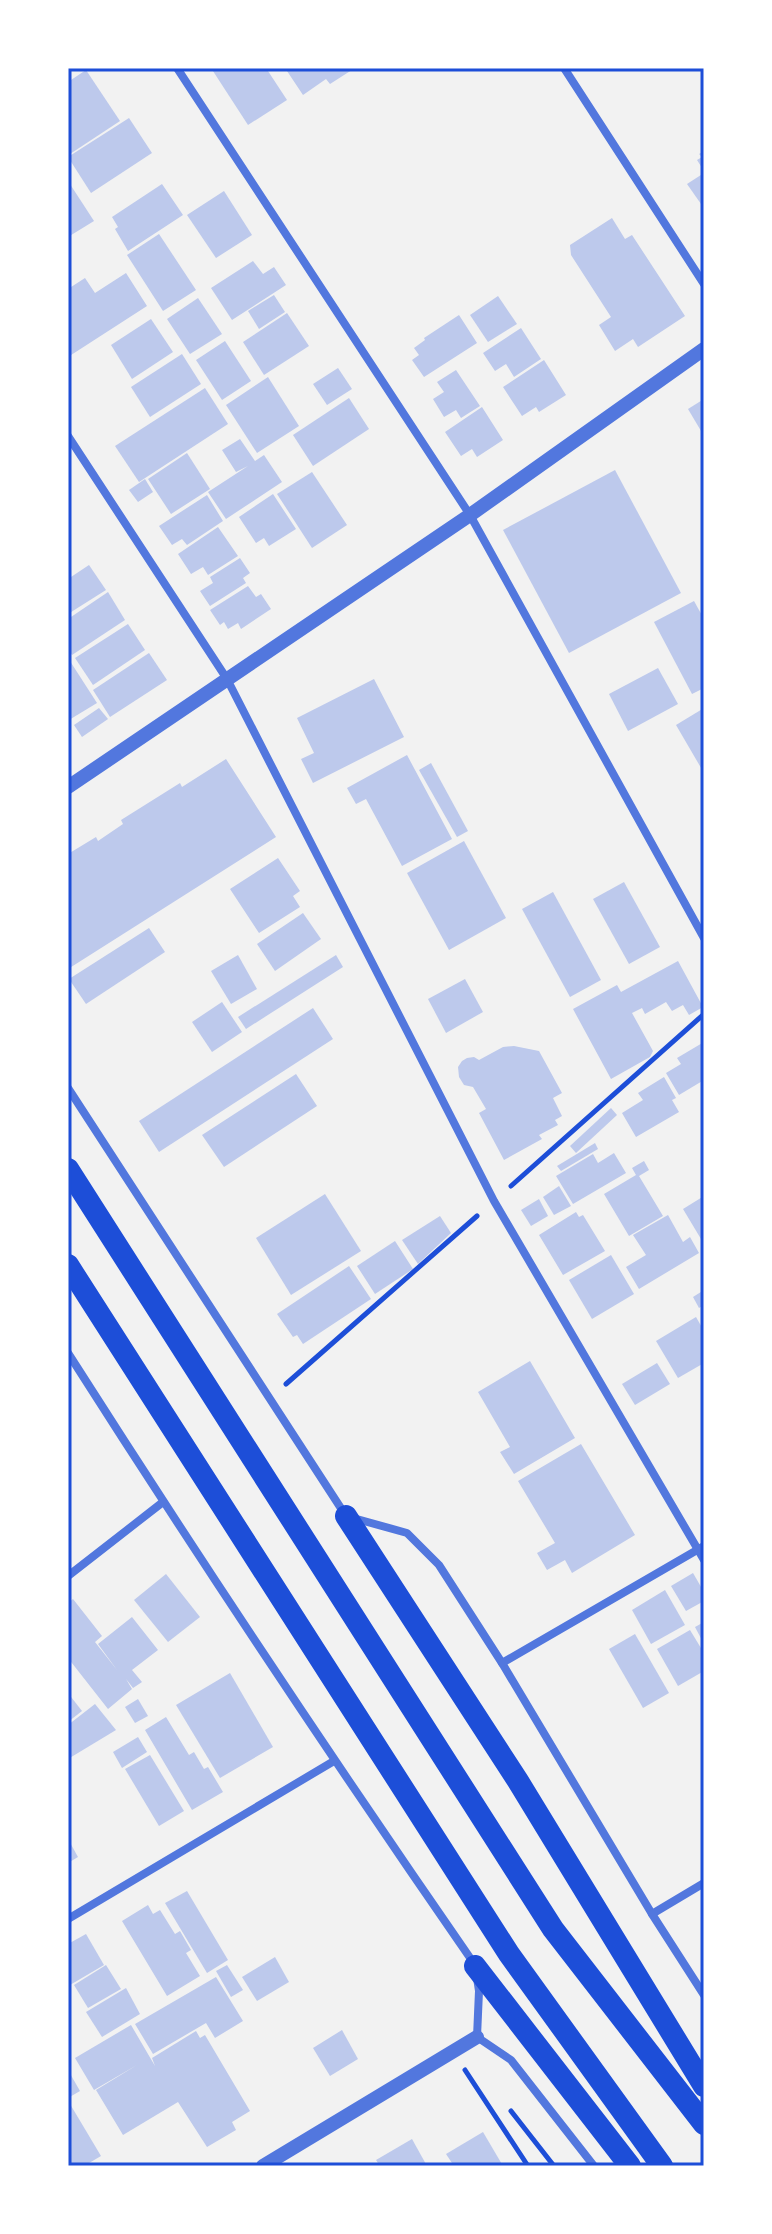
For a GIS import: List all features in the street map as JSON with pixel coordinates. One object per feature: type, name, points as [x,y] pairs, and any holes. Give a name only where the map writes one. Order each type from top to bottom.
[{"type":"highway","points":[[68,1169],[553,1929],[704,2124]]},
{"type":"highway","points":[[68,1265],[509,1954],[662,2166]]},
{"type":"highway","points":[[346,1516],[518,1781],[704,2086]]},
{"type":"highway","points":[[475,1966],[630,2166]]},
{"type":"street","points":[[177,68],[470,515],[704,938]]},
{"type":"street","points":[[564,68],[704,284]]},
{"type":"street","points":[[68,787],[470,515],[704,349]]},
{"type":"street","points":[[68,436],[227,679],[494,1201],[701,1548],[704,1560]]},
{"type":"street","points":[[68,1088],[346,1516],[407,1533],[439,1565],[704,1995]]},
{"type":"street","points":[[68,1353],[334,1761],[475,1966],[479,1991],[477,2037]]},
{"type":"street","points":[[68,1576],[163,1502]]},
{"type":"street","points":[[502,1663],[701,1548]]},
{"type":"street","points":[[68,1919],[334,1761]]},
{"type":"street","points":[[652,1914],[704,1883]]},
{"type":"street","points":[[263,2166],[477,2037]]},
{"type":"street","points":[[477,2037],[511,2060],[594,2166]]},
{"type":"path","points":[[452,2052],[528,2166]]},
{"type":"path","points":[[511,2111],[554,2166]]},
{"type":"building","points":[[211,68],[266,68],[287,100],[248,125]]},
{"type":"building","points":[[285,68],[355,68],[330,84],[326,79],[303,95]]},
{"type":"building","points":[[86,70],[120,121],[70,154],[68,82]]},
{"type":"building","points":[[129,118],[152,153],[91,193],[68,157]]},
{"type":"building","points":[[704,151],[704,171],[697,160]]},
{"type":"building","points":[[704,173],[704,202],[701,204],[687,184]]},
{"type":"building","points":[[68,181],[94,221],[68,237]]},
{"type":"building","points":[[162,184],[183,215],[128,251],[112,217]]},
{"type":"building","points":[[224,191],[252,235],[216,258],[187,215]]},
{"type":"building","points":[[612,218],[625,239],[632,235],[685,316],[638,347],[633,339],[615,351],[599,325],[611,317],[571,255],[570,245]]},
{"type":"building","points":[[159,234],[196,290],[163,311],[127,255]]},
{"type":"building","points":[[253,261],[263,274],[274,267],[286,285],[232,320],[211,288]]},
{"type":"building","points":[[126,273],[147,306],[68,357],[68,289],[85,278],[95,293]]},
{"type":"building","points":[[274,295],[285,312],[259,329],[248,311]]},
{"type":"building","points":[[498,296],[517,324],[488,342],[470,315]]},
{"type":"building","points":[[198,298],[222,334],[190,354],[167,319]]},
{"type":"building","points":[[287,313],[309,346],[264,375],[243,342]]},
{"type":"building","points":[[459,315],[477,343],[424,377],[412,360],[419,355],[414,348]]},
{"type":"building","points":[[151,319],[173,352],[132,379],[111,345]]},
{"type":"building","points":[[521,328],[541,359],[514,377],[506,364],[495,371],[483,353]]},
{"type":"building","points":[[225,341],[251,381],[222,400],[196,360]]},
{"type":"building","points":[[182,354],[201,384],[150,417],[131,387]]},
{"type":"building","points":[[544,360],[566,395],[539,412],[536,407],[522,416],[503,387]]},
{"type":"building","points":[[338,368],[352,389],[327,405],[313,384]]},
{"type":"building","points":[[456,370],[480,406],[461,418],[456,410],[444,417],[433,399],[444,392],[437,382]]},
{"type":"building","points":[[268,377],[299,426],[257,453],[226,405]]},
{"type":"building","points":[[205,388],[228,424],[139,482],[115,446]]},
{"type":"building","points":[[349,398],[369,429],[313,466],[293,435]]},
{"type":"building","points":[[704,399],[704,436],[688,409]]},
{"type":"building","points":[[482,407],[503,440],[477,457],[472,449],[461,456],[445,432]]},
{"type":"building","points":[[240,439],[255,461],[264,455],[282,482],[226,519],[208,492],[248,466],[236,472],[222,450]]},
{"type":"building","points":[[187,453],[210,489],[171,514],[148,479]]},
{"type":"building","points":[[615,470],[681,593],[569,653],[503,530]]},
{"type":"building","points":[[312,472],[347,525],[312,548],[277,494]]},
{"type":"building","points":[[145,479],[153,492],[138,502],[129,490]]},
{"type":"building","points":[[273,494],[296,529],[269,546],[264,538],[256,543],[239,517]]},
{"type":"building","points":[[207,495],[223,521],[187,545],[182,539],[172,545],[159,526]]},
{"type":"building","points":[[218,527],[238,556],[208,575],[203,567],[191,574],[178,554]]},
{"type":"building","points":[[240,558],[250,573],[243,578],[246,583],[210,606],[200,591],[213,583],[210,577]]},
{"type":"building","points":[[89,565],[106,590],[68,614],[68,579]]},
{"type":"building","points":[[248,586],[256,597],[261,594],[271,609],[241,629],[238,623],[228,629],[224,622],[220,625],[210,610]]},
{"type":"building","points":[[108,592],[125,620],[72,655],[68,649],[68,619]]},
{"type":"building","points":[[694,601],[704,619],[704,688],[692,694],[654,622]]},
{"type":"building","points":[[128,624],[145,650],[93,685],[75,658]]},
{"type":"building","points":[[149,653],[167,680],[110,717],[93,690]]},
{"type":"building","points":[[68,658],[97,703],[69,720],[68,718]]},
{"type":"building","points":[[658,668],[678,704],[628,731],[609,694]]},
{"type":"building","points":[[374,679],[404,737],[313,783],[301,759],[314,753],[297,718]]},
{"type":"building","points":[[99,708],[108,719],[82,737],[74,725]]},
{"type":"building","points":[[704,708],[704,773],[676,725]]},
{"type":"building","points":[[407,755],[452,839],[402,866],[366,799],[356,804],[347,788]]},
{"type":"building","points":[[226,759],[276,837],[68,969],[68,854],[96,837],[98,841],[123,824],[121,820]]},
{"type":"building","points":[[431,763],[468,831],[457,837],[419,770]]},
{"type":"building","points":[[464,841],[506,918],[449,950],[407,873]]},
{"type":"building","points":[[278,858],[300,891],[293,896],[300,907],[259,933],[230,889]]},
{"type":"building","points":[[624,882],[660,947],[629,964],[593,899]]},
{"type":"building","points":[[553,892],[601,980],[570,997],[522,909]]},
{"type":"building","points":[[303,913],[321,939],[275,971],[257,944]]},
{"type":"building","points":[[149,928],[165,952],[86,1004],[69,979]]},
{"type":"building","points":[[238,955],[257,989],[231,1004],[211,971]]},
{"type":"building","points":[[336,955],[343,967],[246,1029],[238,1017]]},
{"type":"building","points":[[678,961],[703,1007],[689,1015],[683,1005],[672,1011],[666,1002],[645,1014],[642,1008],[632,1013],[653,1051],[650,1057],[611,1079],[573,1009],[617,985],[621,992]]},
{"type":"building","points":[[465,979],[483,1012],[446,1033],[428,999]]},
{"type":"building","points":[[222,1002],[242,1032],[212,1052],[192,1022]]},
{"type":"building","points":[[313,1008],[333,1039],[159,1152],[139,1121]]},
{"type":"building","points":[[704,1042],[704,1080],[679,1095],[666,1073],[681,1064],[677,1058]]},
{"type":"building","points":[[503,1047],[539,1051],[562,1093],[553,1098],[562,1116],[555,1120],[558,1125],[539,1135],[542,1139],[504,1160],[479,1113],[486,1109],[473,1087],[464,1085],[458,1067],[467,1058],[479,1060]]},
{"type":"building","points":[[296,1074],[317,1106],[224,1167],[202,1135]]},
{"type":"building","points":[[664,1077],[676,1098],[672,1100],[679,1112],[636,1137],[622,1113],[643,1100],[638,1093]]},
{"type":"building","points":[[611,1108],[617,1115],[576,1153],[570,1146]]},
{"type":"building","points":[[595,1143],[598,1149],[561,1171],[557,1166]]},
{"type":"building","points":[[614,1153],[626,1173],[573,1204],[556,1176],[593,1154],[598,1163]]},
{"type":"building","points":[[644,1161],[649,1170],[639,1176],[663,1216],[629,1236],[604,1194],[636,1175],[632,1168]]},
{"type":"building","points":[[559,1186],[571,1206],[554,1215],[543,1197]]},
{"type":"building","points":[[325,1194],[361,1251],[291,1295],[256,1238]]},
{"type":"building","points":[[704,1196],[704,1237],[701,1239],[683,1209]]},
{"type":"building","points":[[539,1199],[548,1216],[531,1226],[521,1210]]},
{"type":"building","points":[[576,1212],[579,1217],[583,1215],[605,1251],[563,1275],[539,1235]]},
{"type":"building","points":[[668,1215],[683,1242],[690,1237],[699,1253],[639,1289],[626,1267],[646,1255],[633,1235]]},
{"type":"building","points":[[440,1216],[451,1233],[418,1264],[402,1240]]},
{"type":"building","points":[[395,1241],[413,1269],[375,1294],[357,1266]]},
{"type":"building","points":[[611,1255],[634,1294],[592,1319],[569,1280]]},
{"type":"building","points":[[349,1266],[371,1299],[303,1344],[297,1335],[293,1337],[277,1314]]},
{"type":"building","points":[[704,1290],[704,1305],[699,1308],[693,1297]]},
{"type":"building","points":[[696,1317],[704,1331],[704,1363],[678,1378],[656,1341]]},
{"type":"building","points":[[530,1361],[575,1438],[514,1474],[500,1452],[510,1447],[478,1392]]},
{"type":"building","points":[[657,1363],[670,1384],[635,1405],[622,1384]]},
{"type":"building","points":[[581,1444],[635,1535],[572,1573],[565,1560],[547,1570],[537,1553],[555,1543],[518,1481]]},
{"type":"building","points":[[693,1573],[704,1592],[704,1601],[686,1611],[671,1586]]},
{"type":"building","points":[[166,1574],[200,1617],[168,1642],[134,1600]]},
{"type":"building","points":[[665,1590],[685,1625],[651,1644],[632,1610]]},
{"type":"building","points":[[73,1599],[102,1636],[95,1642],[117,1670],[98,1644],[132,1617],[158,1650],[132,1670],[142,1682],[133,1688],[126,1679],[132,1689],[108,1709],[68,1658],[68,1603]]},
{"type":"building","points":[[704,1622],[704,1644],[695,1627]]},
{"type":"building","points":[[690,1630],[704,1653],[704,1671],[678,1686],[657,1649]]},
{"type":"building","points":[[635,1634],[669,1693],[643,1708],[609,1649]]},
{"type":"building","points":[[230,1673],[273,1747],[220,1778],[176,1705]]},
{"type":"building","points":[[68,1693],[82,1711],[68,1722]]},
{"type":"building","points":[[138,1699],[148,1716],[135,1723],[125,1707]]},
{"type":"building","points":[[95,1704],[116,1730],[68,1759],[68,1725]]},
{"type":"building","points":[[166,1717],[189,1755],[194,1752],[204,1769],[208,1767],[223,1792],[192,1810],[145,1730]]},
{"type":"building","points":[[138,1737],[147,1752],[122,1768],[113,1752]]},
{"type":"building","points":[[150,1755],[184,1811],[159,1826],[125,1769]]},
{"type":"building","points":[[68,1839],[78,1857],[68,1863]]},
{"type":"building","points":[[187,1891],[228,1960],[207,1973],[165,1903]]},
{"type":"building","points":[[148,1905],[153,1914],[160,1910],[175,1934],[180,1931],[191,1950],[186,1953],[200,1976],[167,1996],[122,1921]]},
{"type":"building","points":[[86,1934],[104,1965],[70,1985],[68,1944]]},
{"type":"building","points":[[275,1957],[289,1982],[257,2001],[242,1977]]},
{"type":"building","points":[[106,1965],[121,1989],[88,2008],[74,1985]]},
{"type":"building","points":[[227,1965],[243,1990],[231,1997],[216,1971]]},
{"type":"building","points":[[216,1977],[243,2021],[215,2038],[206,2023],[153,2054],[135,2024]]},
{"type":"building","points":[[126,1988],[140,2014],[102,2037],[86,2012]]},
{"type":"building","points":[[131,2025],[155,2066],[152,2058],[196,2031],[200,2038],[205,2035],[250,2111],[232,2122],[236,2130],[207,2147],[178,2102],[123,2135],[96,2090],[137,2065],[94,2090],[75,2058]]},
{"type":"building","points":[[342,2030],[358,2059],[330,2076],[313,2048]]},
{"type":"building","points":[[68,2070],[80,2091],[68,2098]]},
{"type":"building","points":[[70,2104],[101,2156],[84,2166],[68,2166]]},
{"type":"building","points":[[483,2132],[503,2166],[454,2166],[446,2154]]},
{"type":"building","points":[[412,2139],[427,2166],[380,2166],[376,2160]]}]
